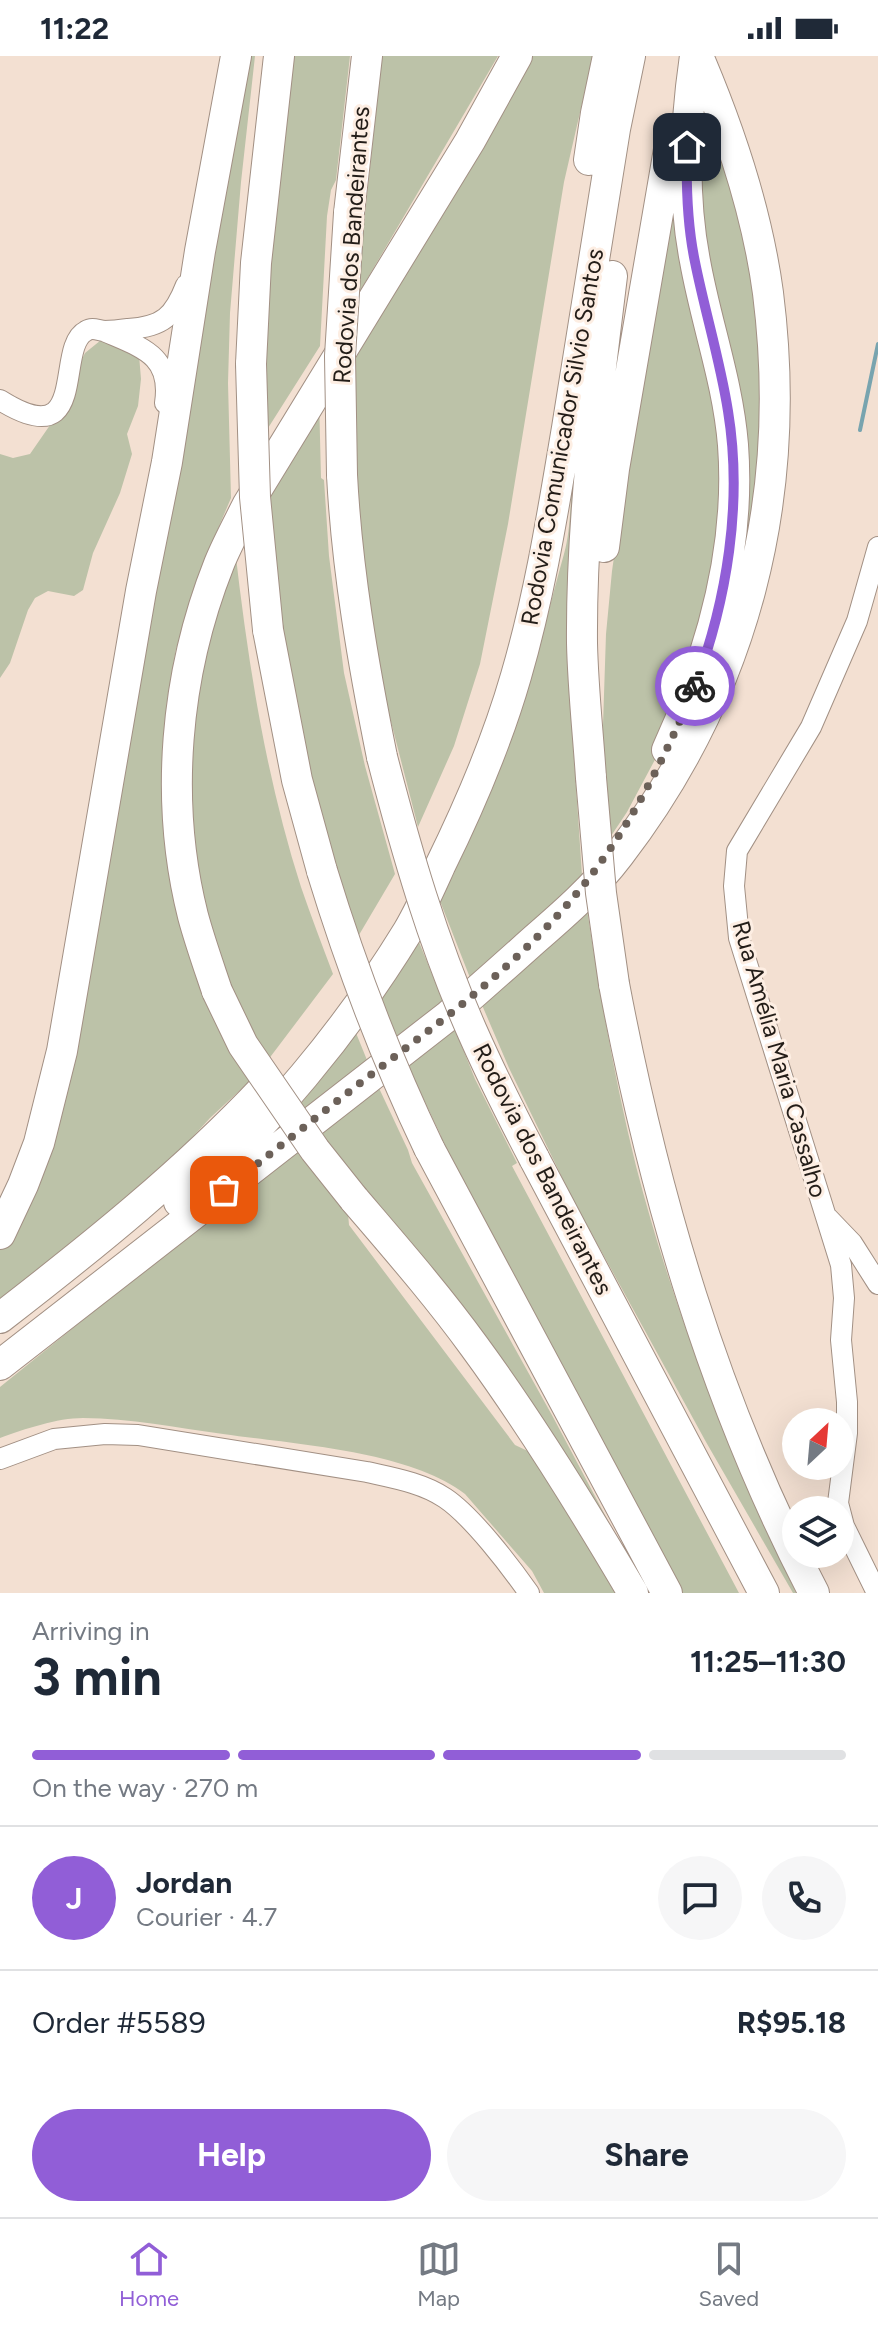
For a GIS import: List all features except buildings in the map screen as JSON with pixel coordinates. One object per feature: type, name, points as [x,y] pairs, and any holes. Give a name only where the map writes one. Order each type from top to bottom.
[{"type":"highway","points":[[0,1234],[39,1143],[62,1051],[236,56]]},
{"type":"highway","points":[[279,56],[256,263],[251,364],[255,497],[268,630],[297,780],[344,943],[402,1093],[667,1593]]},
{"type":"highway","name":"Rodovia dos Bandeirantes","points":[[367,56],[349,213],[340,356],[342,475],[351,584],[382,757],[419,891],[476,1042],[764,1593]]},
{"type":"highway","points":[[517,56],[470,141],[248,504],[219,566],[186,676],[176,771],[182,861],[193,917],[217,991],[243,1045],[307,1139],[433,1294],[508,1393],[559,1469],[633,1593]]},
{"type":"highway","name":"Rodovia Comunicador Silvio Santos","points":[[0,1318],[185,1167],[278,1073],[367,958],[420,866],[461,777],[503,653],[542,463],[596,113],[608,56]]},
{"type":"highway","name":"Rodovia Comunicador Silvio Santos","points":[[0,1347],[192,1191],[276,1106],[310,1067],[378,977],[410,928],[456,835],[500,727],[541,577],[615,129],[630,56]]},
{"type":"highway","points":[[641,56],[628,132],[591,454],[584,572],[584,712],[601,893],[614,984],[641,1120],[681,1266],[760,1482],[814,1593]]},
{"type":"highway","points":[[591,775],[595,631],[614,469],[687,56]]},
{"type":"highway","points":[[0,1365],[448,1016],[585,895],[618,857],[662,794],[703,721],[740,631],[760,550],[773,431],[773,338],[767,289],[747,198],[732,144],[696,56]]},
{"type":"highway","points":[[534,941],[590,877],[645,792],[680,722],[700,673],[727,571],[733,445],[720,365],[695,262],[688,217],[688,121],[696,56]]},
{"type":"street","points":[[0,400],[17,411],[35,416],[57,409],[65,395],[79,338],[89,329],[144,328],[164,320],[177,306],[200,251]]},
{"type":"street","points":[[103,331],[150,352],[161,366],[167,395],[163,441],[167,462]]},
{"type":"street","name":"Rua Amélia Maria Cassalho","points":[[877,1593],[844,1526],[838,1503],[847,1433],[841,1340],[844,1298],[841,1265],[739,938],[734,886],[737,851],[811,727],[857,621],[878,547]]},
{"type":"street","points":[[826,1215],[852,1243],[878,1284]]},
{"type":"street","points":[[0,1459],[54,1439],[80,1435],[127,1435],[399,1479],[426,1488],[460,1509],[528,1592]]},
{"type":"green space","points":[[241,56],[255,56],[230,313],[231,498],[209,550],[176,649],[162,753],[162,809],[168,868],[177,913],[251,1080],[210,1118],[167,1165],[0,1302],[0,1249],[26,1198]]},
{"type":"green space","points":[[288,56],[350,56],[336,180],[331,190],[327,216],[320,346],[263,436],[265,280]]},
{"type":"green space","points":[[382,56],[498,56],[356,298]]},
{"type":"green space","points":[[527,56],[593,56],[564,182],[508,524],[480,664],[454,746],[418,827],[378,671],[360,538],[354,441],[355,342]]},
{"type":"green space","points":[[696,81],[730,170],[759,317],[760,444],[751,520],[731,612],[704,277]]},
{"type":"green space","points":[[675,171],[721,402],[726,536],[658,754],[609,839],[602,755],[606,634],[612,571],[639,382]]},
{"type":"green space","points":[[106,336],[139,355],[141,379],[138,406],[127,434],[132,454],[120,493],[93,553],[83,590],[74,596],[48,591],[35,598],[10,663],[0,678],[0,454],[13,458],[30,454],[66,402],[85,353]]},
{"type":"green space","points":[[319,397],[321,478],[324,480],[329,556],[344,673],[365,766],[395,874],[356,940],[287,685],[268,486]]},
{"type":"green space","points":[[577,486],[571,712],[582,875],[472,983],[440,901],[486,803],[515,727],[566,546],[572,487]]},
{"type":"green space","points":[[235,549],[252,677],[268,762],[301,887],[333,974],[268,1060],[224,974],[200,902],[190,837],[194,692]]},
{"type":"green space","points":[[587,909],[615,1070],[651,1221],[706,1383],[782,1568],[796,1593],[793,1593],[706,1442],[571,1196],[482,1005]]},
{"type":"green space","points":[[419,942],[445,1006],[397,1044],[380,1002]]},
{"type":"green space","points":[[455,1029],[475,1079],[517,1163],[512,1166],[739,1593],[683,1593],[473,1215],[407,1064]]},
{"type":"green space","points":[[356,1033],[369,1065],[305,1115],[299,1106]]},
{"type":"green space","points":[[378,1086],[412,1163],[622,1547],[318,1134]]},
{"type":"green space","points":[[298,1149],[348,1213],[349,1225],[515,1445],[532,1453],[617,1593],[544,1593],[532,1571],[465,1494],[442,1479],[383,1459],[316,1446],[101,1418],[63,1420],[0,1438],[0,1387]]},
{"type":"waterway","points":[[860,430],[878,344]]},
{"type":"way so far","points":[[224,1190],[448,1016],[534,941],[590,877],[621,831],[663,757],[695,686]]},
{"type":"route","points":[[687,147],[688,217],[695,262],[720,365],[733,445],[727,571],[695,686]]}]
